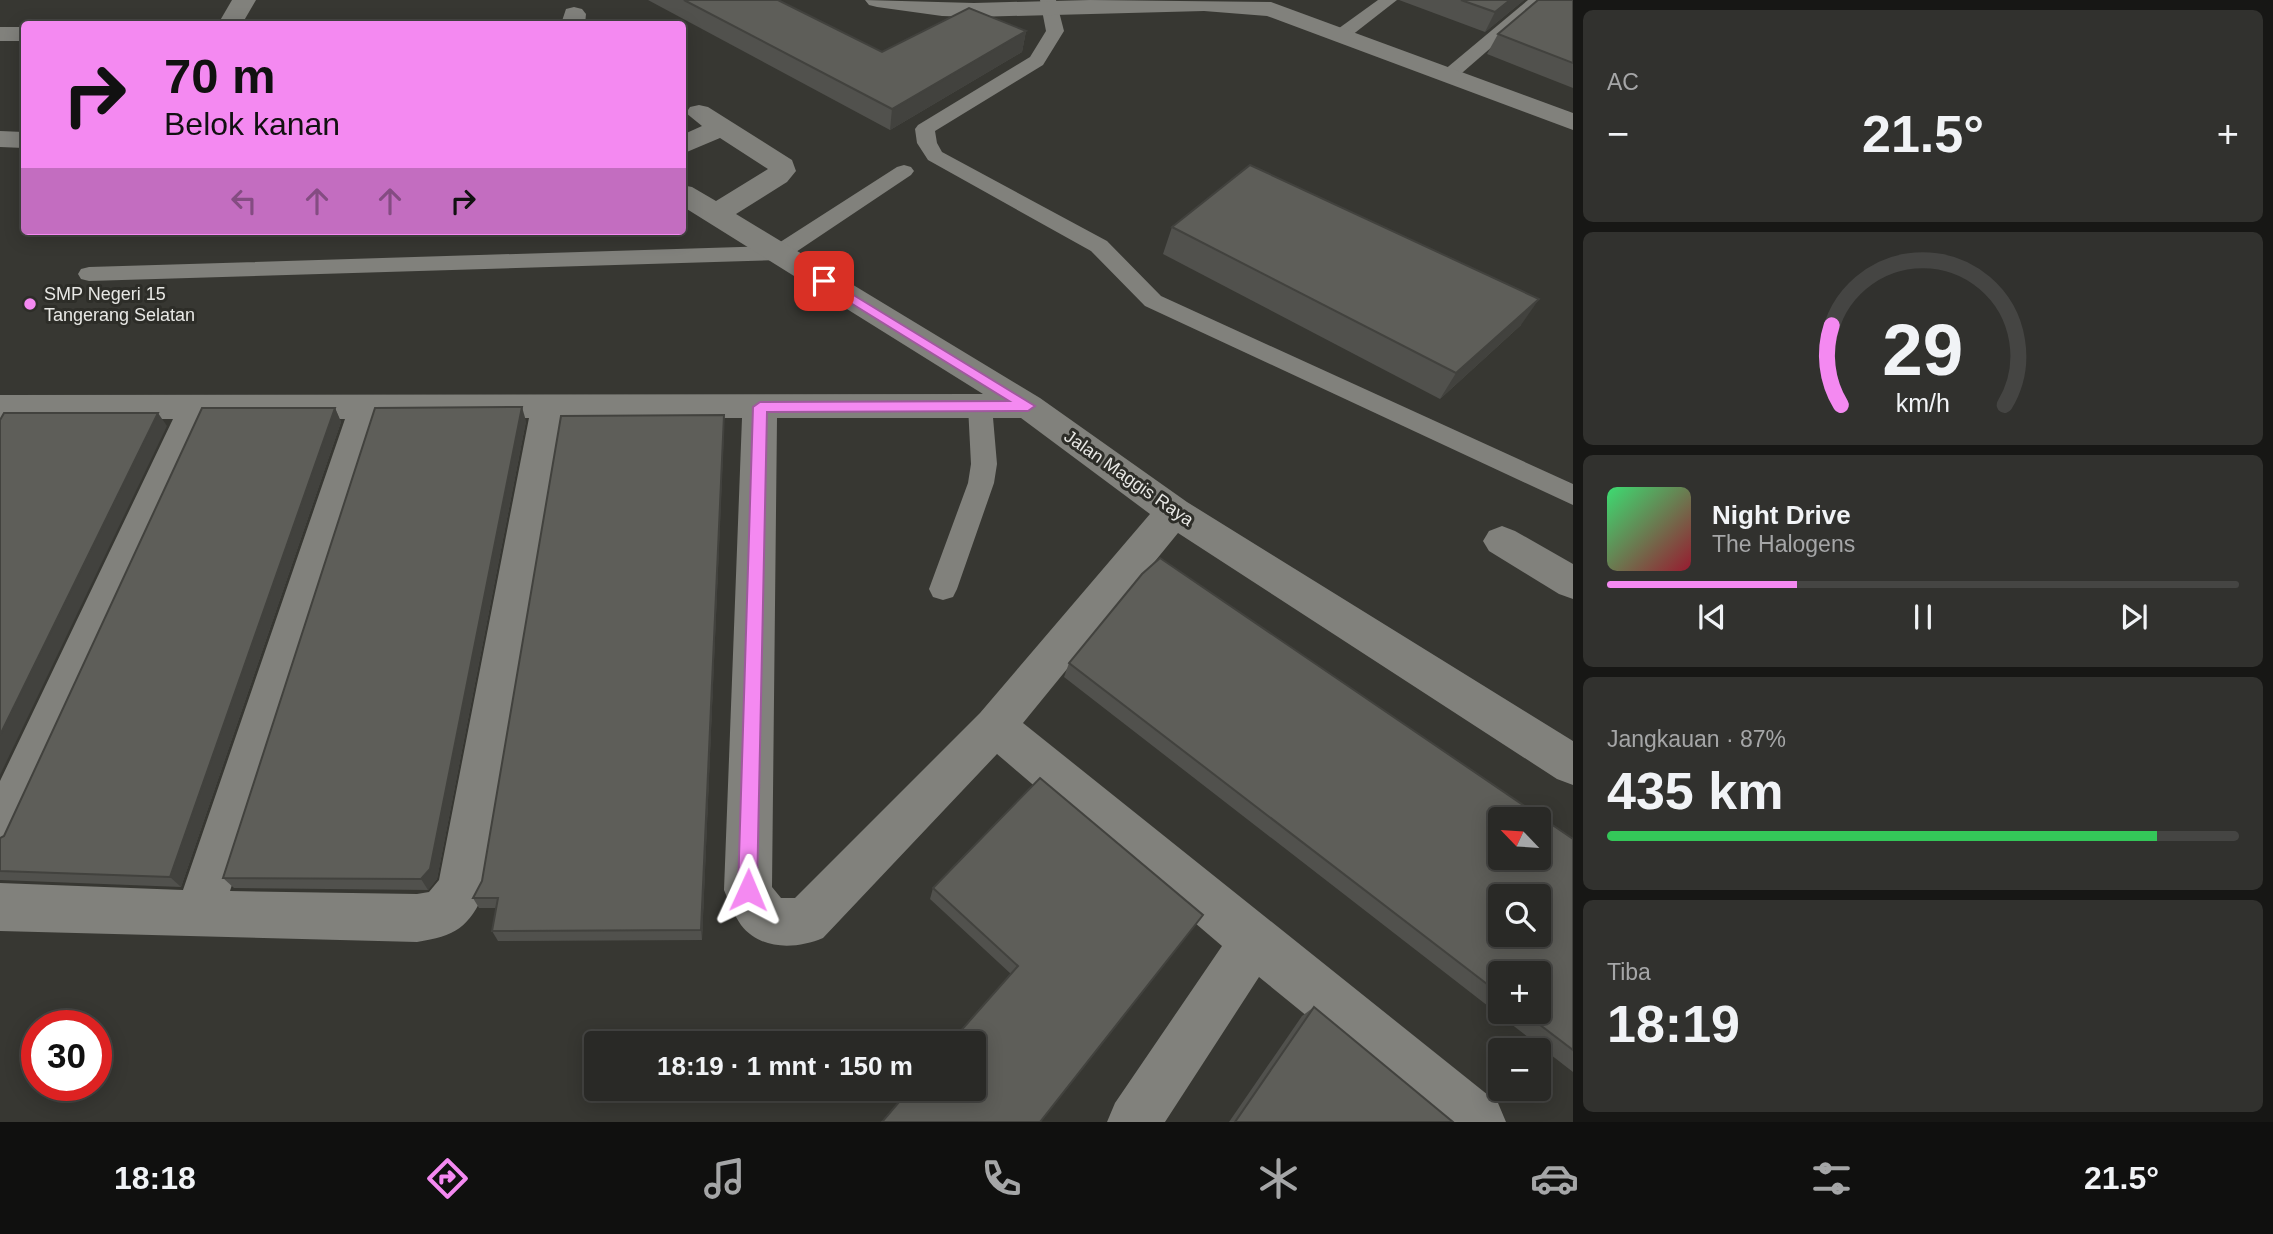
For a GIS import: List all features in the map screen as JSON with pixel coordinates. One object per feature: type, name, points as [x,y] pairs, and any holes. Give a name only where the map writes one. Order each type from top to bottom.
[{"type":"street","points":[[232,21],[244,0]]},
{"type":"street","points":[[877,0],[942,9],[1050,4],[1276,4],[1341,35],[1573,122]]},
{"type":"street","points":[[0,34],[21,34]]},
{"type":"street","points":[[686,142],[710,120],[776,162],[782,171],[717,213]]},
{"type":"street","points":[[0,139],[21,140]]},
{"type":"street","name":"Jalan Maggis Raya","points":[[686,195],[1028,406],[1174,512],[1573,765]]},
{"type":"street","points":[[0,407],[1028,406]]},
{"type":"street","points":[[0,830],[196,407]]},
{"type":"street","points":[[199,914],[366,407]]},
{"type":"street","points":[[0,907],[417,918],[442,914],[461,891],[468,859],[548,407]]},
{"type":"street","points":[[760,407],[748,890],[755,907],[768,919],[785,924],[806,921],[995,726],[1174,512]]},
{"type":"street","points":[[1502,541],[1573,583]]},
{"type":"street","points":[[995,726],[1254,941],[1479,1122]]},
{"type":"street","points":[[1133,1122],[1254,941]]},
{"type":"lane","points":[[1341,35],[1389,0]]},
{"type":"lane","points":[[1449,75],[1538,0]]},
{"type":"lane","points":[[1050,4],[1055,32],[1037,61],[925,129],[927,143],[935,156],[1099,246],[1153,301],[1573,495]]},
{"type":"lane","points":[[89,274],[779,253],[904,172]]},
{"type":"lane","points":[[943,589],[981,483],[984,464],[980,406]]},
{"type":"building","points":[[684,0],[778,0],[882,52],[969,8],[1026,31],[892,109]]},
{"type":"building","points":[[1461,0],[1510,0],[1495,12]]},
{"type":"building","points":[[1538,0],[1573,0],[1573,63],[1498,34]]},
{"type":"building","points":[[1250,165],[1539,299],[1456,373],[1172,227]]},
{"type":"building","points":[[522,407],[430,869],[421,879],[223,878],[375,408]]},
{"type":"building","points":[[202,408],[335,408],[170,877],[0,871],[0,838],[4,836]]},
{"type":"building","points":[[4,413],[158,413],[0,735],[0,420]]},
{"type":"building","points":[[724,415],[701,930],[492,931],[498,898],[473,898],[482,881],[561,416]]},
{"type":"building","points":[[1160,558],[1526,807],[1488,807],[1488,870],[1551,870],[1551,824],[1573,839],[1573,1050],[1539,1024],[1551,1024],[1551,961],[1488,961],[1488,985],[1069,663],[1142,574]]},
{"type":"building","points":[[1040,778],[1203,915],[1040,1122],[882,1122],[900,1101],[986,1101],[986,1031],[961,1031],[1018,966],[933,888]]},
{"type":"building","points":[[1314,1007],[1453,1122],[1235,1122]]},
{"type":"place","name":"SMP Negeri 15 Tangerang Selatan","points":[[30,304]]},
{"type":"route","points":[[748,890],[760,407],[1028,406],[824,281]]}]
